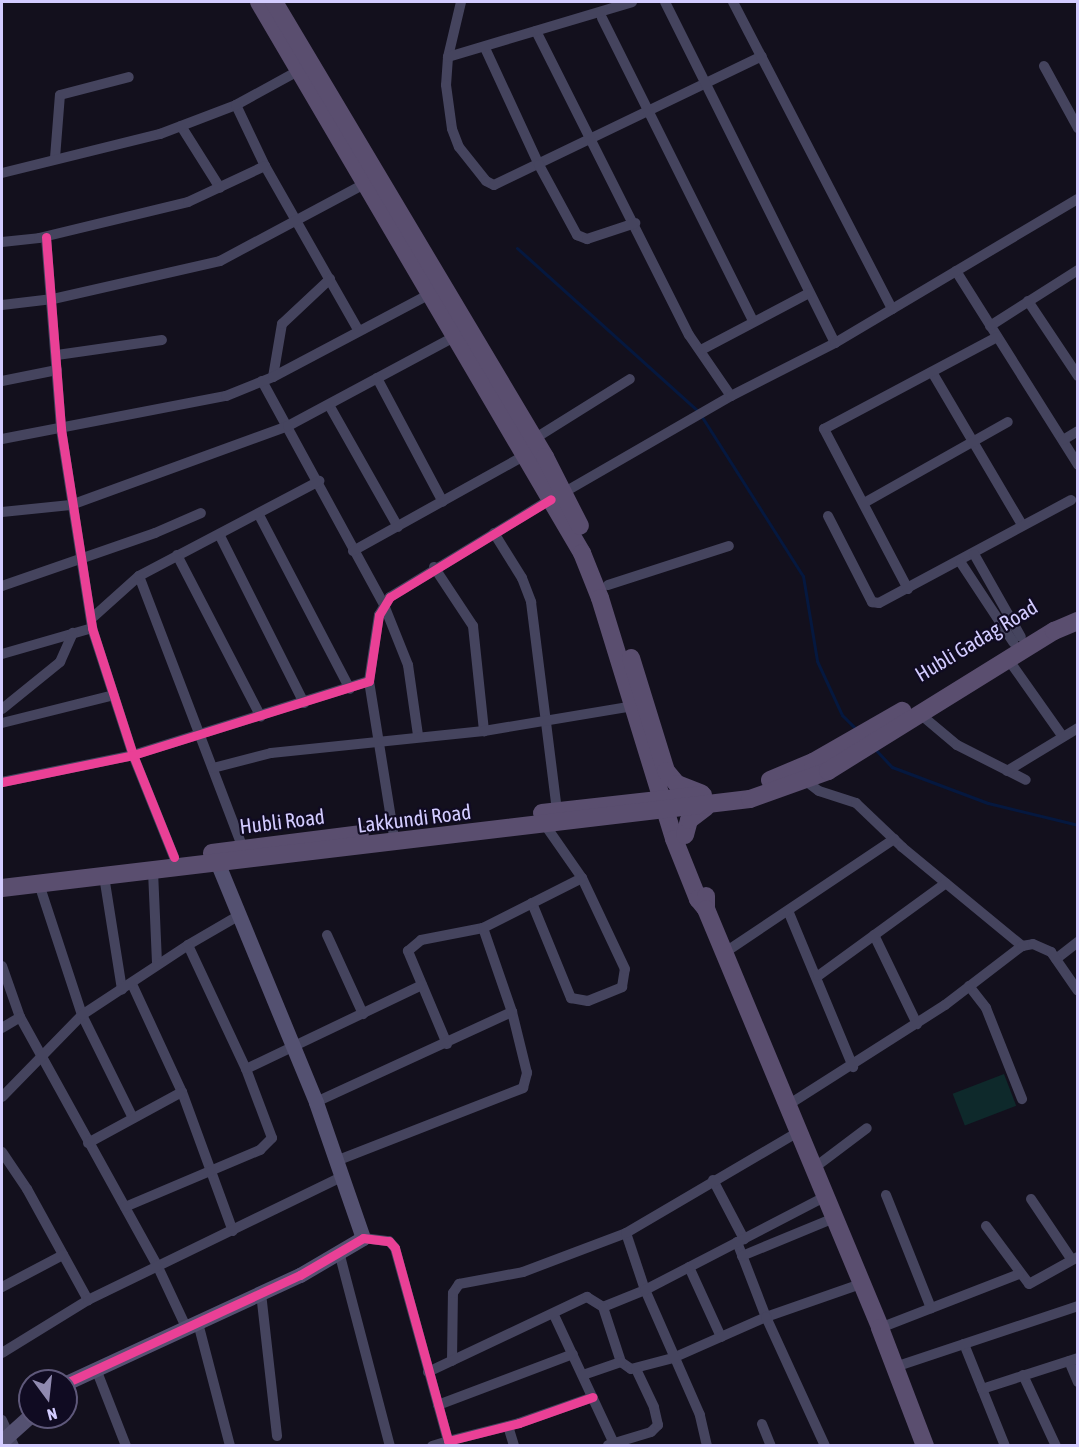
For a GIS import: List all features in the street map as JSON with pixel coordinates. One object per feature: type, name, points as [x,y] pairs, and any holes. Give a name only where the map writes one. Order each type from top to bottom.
[{"type":"main road","points":[[258,2],[430,294],[531,447]]},
{"type":"main road","points":[[274,2],[608,585],[669,804],[706,909],[800,1131],[925,1446]]},
{"type":"main road","points":[[557,496],[592,577],[633,706],[660,773],[706,800],[750,799],[806,781],[820,766],[897,721]]},
{"type":"main road","name":"Hubli Gadag Road","points":[[897,721],[1014,646],[1077,609]]},
{"type":"main road","name":"Hubli Gadag Road","points":[[897,721],[920,714],[987,671],[1014,646],[1077,621]]},
{"type":"main road","name":"Hubli Road","points":[[2,877],[393,831],[551,818],[706,800],[820,766]]},
{"type":"main road","points":[[660,773],[637,808],[680,837]]},
{"type":"main road","points":[[680,837],[689,820],[706,800]]},
{"type":"main road","name":"Lakkundi Road","points":[[2,888],[218,864],[551,818]]},
{"type":"street","points":[[461,2],[448,57],[446,85],[454,137],[486,181],[505,182],[648,109],[762,56]]},
{"type":"street","points":[[448,57],[485,48],[632,2]]},
{"type":"street","points":[[665,2],[835,343]]},
{"type":"street","points":[[733,2],[892,309]]},
{"type":"street","points":[[602,18],[753,321]]},
{"type":"street","points":[[536,31],[634,223],[660,280],[731,396]]},
{"type":"street","points":[[485,48],[539,165],[581,238],[634,223]]},
{"type":"street","points":[[1044,66],[1077,128]]},
{"type":"street","points":[[2,173],[182,126],[236,105],[300,70]]},
{"type":"street","points":[[55,158],[60,95],[129,77]]},
{"type":"street","points":[[236,105],[266,165],[358,330]]},
{"type":"street","points":[[182,126],[220,188]]},
{"type":"street","points":[[2,242],[46,237],[188,202],[266,165]]},
{"type":"street","points":[[2,305],[53,299],[220,261],[299,221],[364,184]]},
{"type":"street","points":[[393,831],[369,681],[384,605],[434,567],[690,422],[731,396],[835,343],[1077,199]]},
{"type":"street","points":[[46,237],[53,299],[61,429],[79,558],[92,623],[134,755],[174,857]]},
{"type":"street","points":[[956,271],[1077,465]]},
{"type":"street","points":[[990,326],[1077,271]]},
{"type":"street","points":[[273,377],[282,324],[330,279]]},
{"type":"street","points":[[701,350],[810,293]]},
{"type":"street","points":[[2,439],[226,396],[273,377],[358,330],[430,294]]},
{"type":"street","points":[[1028,301],[1077,376]]},
{"type":"street","points":[[2,512],[71,505],[288,426],[456,336]]},
{"type":"street","points":[[908,589],[824,429],[997,338]]},
{"type":"street","points":[[57,355],[162,340]]},
{"type":"street","points":[[2,381],[57,370]]},
{"type":"street","points":[[932,372],[1022,525]]},
{"type":"street","points":[[377,378],[443,502]]},
{"type":"street","points":[[353,550],[443,502],[531,447],[630,379]]},
{"type":"street","points":[[262,381],[319,481],[353,550],[384,605],[408,665],[417,735]]},
{"type":"street","points":[[329,405],[398,527]]},
{"type":"street","points":[[864,503],[1008,422]]},
{"type":"street","points":[[1063,440],[1077,431]]},
{"type":"street","points":[[2,654],[74,633],[92,623],[139,576],[177,555],[220,536],[319,481]]},
{"type":"street","points":[[828,516],[872,602],[879,603],[961,563],[1022,525],[1071,500]]},
{"type":"street","points":[[2,586],[201,513]]},
{"type":"street","points":[[259,515],[350,689]]},
{"type":"street","points":[[494,533],[527,589],[548,720],[551,818],[625,969],[622,987],[588,1001],[571,998],[532,903]]},
{"type":"street","points":[[220,536],[304,703]]},
{"type":"street","points":[[608,585],[729,546]]},
{"type":"street","points":[[177,555],[261,717]]},
{"type":"street","points":[[974,555],[1014,646]]},
{"type":"street","points":[[961,563],[1014,646],[1063,737]]},
{"type":"street","points":[[434,567],[473,626],[484,730]]},
{"type":"street","points":[[139,576],[243,848]]},
{"type":"street","points":[[2,709],[60,662],[74,633]]},
{"type":"street","points":[[2,782],[134,755],[200,737],[369,681]]},
{"type":"street","points":[[2,723],[114,695]]},
{"type":"street","points":[[213,768],[271,753],[417,735],[484,730],[633,706]]},
{"type":"street","points":[[920,714],[957,745],[1026,780]]},
{"type":"street","points":[[1007,771],[1077,729]]},
{"type":"street","points":[[806,781],[819,791],[856,803],[894,839],[1022,946]]},
{"type":"street","points":[[724,953],[789,913],[894,839]]},
{"type":"street","points":[[218,864],[316,1102],[363,1238]]},
{"type":"street","points":[[153,871],[157,964]]},
{"type":"street","points":[[105,876],[122,990]]},
{"type":"street","points":[[447,1044],[408,951],[412,944],[483,928],[582,878]]},
{"type":"street","points":[[819,975],[946,883]]},
{"type":"street","points":[[39,884],[82,1015],[133,1118]]},
{"type":"street","points":[[789,913],[819,975],[853,1067]]},
{"type":"street","points":[[2,1097],[82,1015],[132,984],[157,964],[238,916]]},
{"type":"street","points":[[336,1161],[523,1088],[526,1073],[512,1012],[483,928]]},
{"type":"street","points":[[327,935],[363,1014]]},
{"type":"street","points":[[874,935],[917,1024]]},
{"type":"street","points":[[1056,959],[1077,942]]},
{"type":"street","points":[[125,1208],[268,1145],[272,1138],[246,1069],[188,945]]},
{"type":"street","points":[[788,1105],[853,1067],[917,1024],[1022,946],[1043,946],[1056,959],[1077,991]]},
{"type":"street","points":[[2,966],[20,1017],[88,1143],[193,1326],[230,1446]]},
{"type":"street","points":[[132,984],[182,1092],[233,1231]]},
{"type":"street","points":[[246,1069],[422,985]]},
{"type":"street","points":[[969,986],[986,1008],[1022,1099]]},
{"type":"street","points":[[316,1102],[447,1044],[512,1012]]},
{"type":"street","points":[[2,1028],[20,1017]]},
{"type":"street","points":[[88,1143],[182,1092]]},
{"type":"street","points":[[814,1168],[867,1128]]},
{"type":"street","points":[[452,1360],[453,1293],[459,1284],[524,1272],[626,1233],[800,1131]]},
{"type":"street","points":[[2,1152],[88,1300]]},
{"type":"street","points":[[2,1353],[88,1300],[341,1177]]},
{"type":"street","points":[[713,1180],[740,1240],[742,1256],[766,1317],[825,1446]]},
{"type":"street","points":[[886,1195],[931,1308]]},
{"type":"street","points":[[603,1307],[645,1290],[826,1196]]},
{"type":"street","points":[[986,1226],[1025,1282],[1033,1284],[1075,1258],[1031,1199]]},
{"type":"street","points":[[742,1256],[834,1218]]},
{"type":"street","points":[[626,1233],[645,1290],[700,1415],[707,1446]]},
{"type":"street","points":[[78,1377],[261,1293],[363,1238],[389,1241],[395,1248],[448,1443]]},
{"type":"street","points":[[339,1252],[390,1446]]},
{"type":"street","points":[[2,1287],[63,1255]]},
{"type":"street","points":[[689,1267],[721,1337]]},
{"type":"street","points":[[880,1328],[1019,1274]]},
{"type":"street","points":[[636,1369],[673,1358],[766,1317],[861,1284]]},
{"type":"street","points":[[261,1293],[277,1436]]},
{"type":"street","points":[[428,1372],[554,1315],[587,1297],[603,1307],[621,1362]]},
{"type":"street","points":[[895,1367],[1077,1306]]},
{"type":"street","points":[[554,1315],[583,1375],[612,1445],[651,1432],[658,1425],[654,1407],[636,1369],[621,1362],[583,1375]]},
{"type":"street","points":[[964,1344],[1005,1446]]},
{"type":"street","points":[[438,1405],[573,1354]]},
{"type":"street","points":[[982,1389],[1073,1359],[1077,1382]]},
{"type":"street","points":[[96,1369],[126,1446]]},
{"type":"street","points":[[1023,1376],[1056,1446]]},
{"type":"street","points":[[432,1446],[508,1426],[592,1397]]},
{"type":"street","points":[[2,1419],[8,1440]]},
{"type":"street","points":[[762,1424],[771,1446]]},
{"type":"street","points":[[508,1426],[514,1446]]},
{"type":"green space","points":[[1004,1074],[1016,1106],[965,1125],[953,1094]]},
{"type":"waterway","points":[[517,248],[698,411]]},
{"type":"waterway","points":[[702,417],[803,576],[817,661],[842,715],[856,729]]},
{"type":"waterway","points":[[875,749],[892,767],[988,803],[1078,825]]},
{"type":"cycle path","points":[[46,237],[61,429],[92,628],[133,755],[174,857]]},
{"type":"cycle path","points":[[2,782],[133,755],[369,681],[379,615],[390,597],[551,499]]},
{"type":"cycle path","points":[[78,1377],[300,1275],[363,1238],[389,1241],[395,1248],[448,1441],[519,1423],[593,1397]]}]
